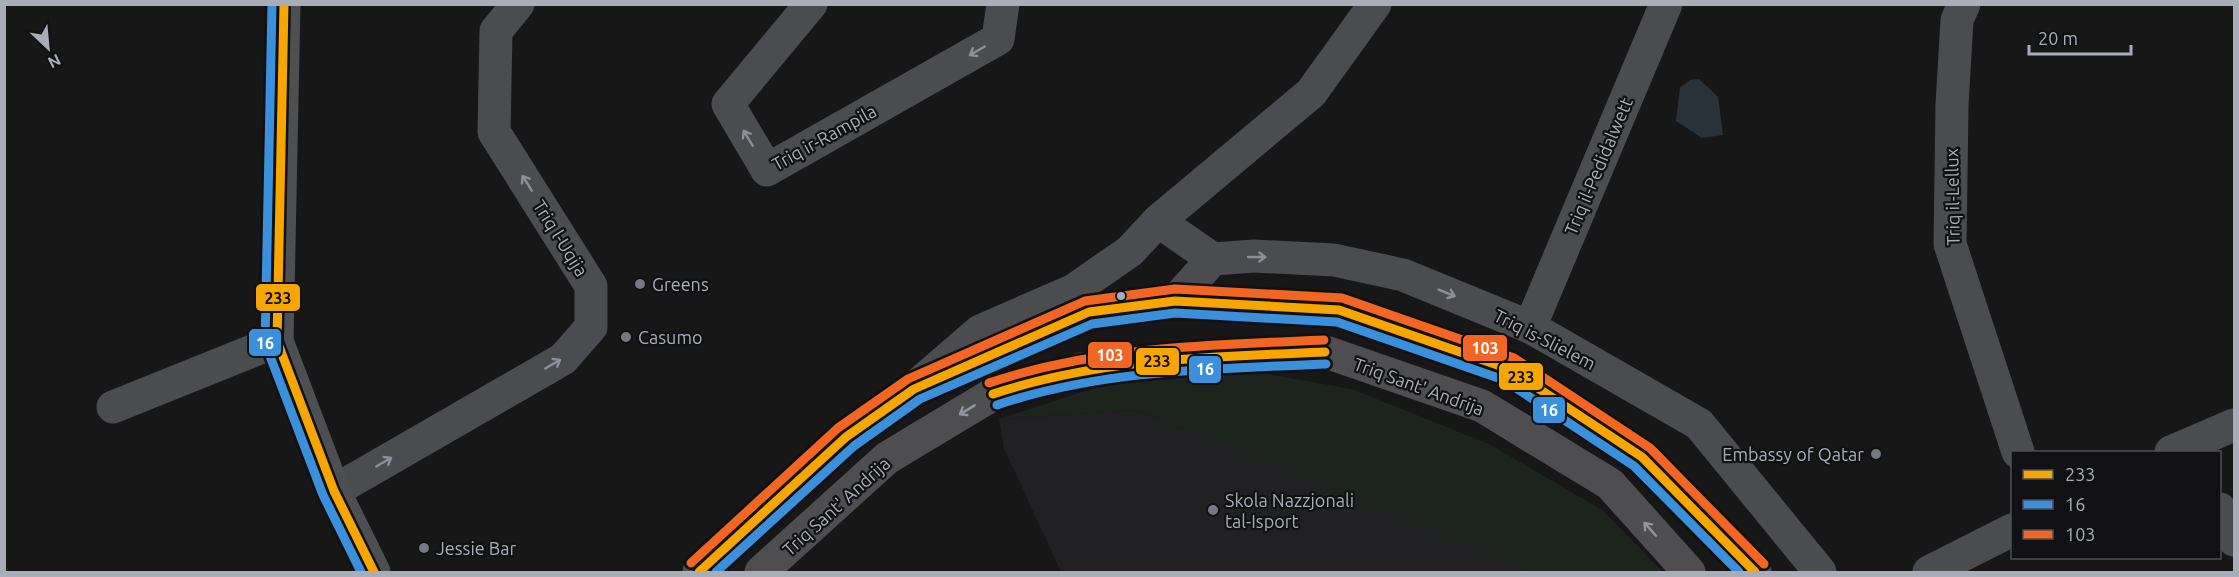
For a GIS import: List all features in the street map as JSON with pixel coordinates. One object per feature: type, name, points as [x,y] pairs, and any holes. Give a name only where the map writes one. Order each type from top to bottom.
[{"type":"highway","points":[[699,573],[846,437],[914,389],[1089,312],[1175,301],[1340,310],[1509,369],[1642,458],[1755,573]]},
{"type":"highway","name":"Triq Sant' Andrija","points":[[764,572],[887,458],[994,393],[1081,369],[1164,360],[1326,352],[1482,406],[1610,484],[1689,573]]},
{"type":"main road","points":[[284,4],[277,341],[334,491],[374,573]]},
{"type":"street","name":"Triq l-Uqija","points":[[334,491],[563,359],[591,327],[591,286],[494,132],[496,31],[518,4]]},
{"type":"street","name":"Triq ir-Rampila","points":[[811,4],[728,104],[767,170],[998,39],[1003,4]]},
{"type":"street","points":[[914,389],[980,331],[1074,290],[1130,251],[1158,221],[1311,93],[1375,4]]},
{"type":"street","name":"Triq il-Pedidalwett","points":[[1530,327],[1666,4]]},
{"type":"street","name":"Triq il-Lellux","points":[[1964,4],[1957,20],[1952,105],[1950,243],[2017,451]]},
{"type":"street","points":[[1158,221],[1213,259],[1175,301]]},
{"type":"street","name":"Triq is-Slielem","points":[[1213,259],[1254,256],[1334,260],[1403,275],[1530,327],[1699,424],[1820,573]]},
{"type":"street","points":[[113,408],[277,341]]},
{"type":"street","points":[[2184,450],[2235,425]]},
{"type":"street","points":[[2221,511],[2235,540]]},
{"type":"street","points":[[1929,573],[2011,531]]},
{"type":"shaded area","points":[[1699,79],[1718,97],[1723,135],[1702,138],[1676,121],[1680,87],[1690,80]]},
{"type":"shaded area","points":[[1222,366],[1352,389],[1491,445],[1602,510],[1663,572],[1534,572],[1137,410],[999,419],[1098,387]]},
{"type":"shaded area","name":"Skola Nazzjonali tal-Isport","points":[[1137,410],[1537,572],[1061,572],[1004,448],[999,419]]},
{"type":"transit line","name":"16","points":[[272,4],[265,343],[323,495],[361,572]]},
{"type":"transit line","name":"233","points":[[284,4],[277,341],[334,491],[374,572]]},
{"type":"transit line","name":"103","points":[[691,563],[838,428],[908,379],[1085,301],[1175,289],[1342,298],[1514,358],[1650,448],[1764,564]]},
{"type":"transit line","name":"233","points":[[699,572],[846,437],[914,389],[1089,312],[1175,301],[1339,310],[1509,369],[1642,457],[1755,572]]},
{"type":"transit line","name":"16","points":[[716,572],[854,446],[920,399],[1092,324],[1175,313],[1337,322],[1504,380],[1634,466],[1739,572]]},
{"type":"transit line","name":"103","points":[[989,383],[1072,361],[1113,354],[1197,346],[1324,340]]},
{"type":"transit line","name":"233","points":[[993,394],[1034,382],[1116,366],[1199,358],[1325,352]]},
{"type":"transit line","name":"16","points":[[997,405],[1037,393],[1119,378],[1201,370],[1326,364]]},
{"type":"place","name":"Greens","points":[[640,284]]},
{"type":"place","name":"Casumo","points":[[626,337]]},
{"type":"place","name":"Embassy of Qatar","points":[[1876,454]]},
{"type":"place","name":"Skola Nazzjonali tal-Isport","points":[[1213,510]]},
{"type":"place","name":"Jessie Bar","points":[[424,548]]}]
